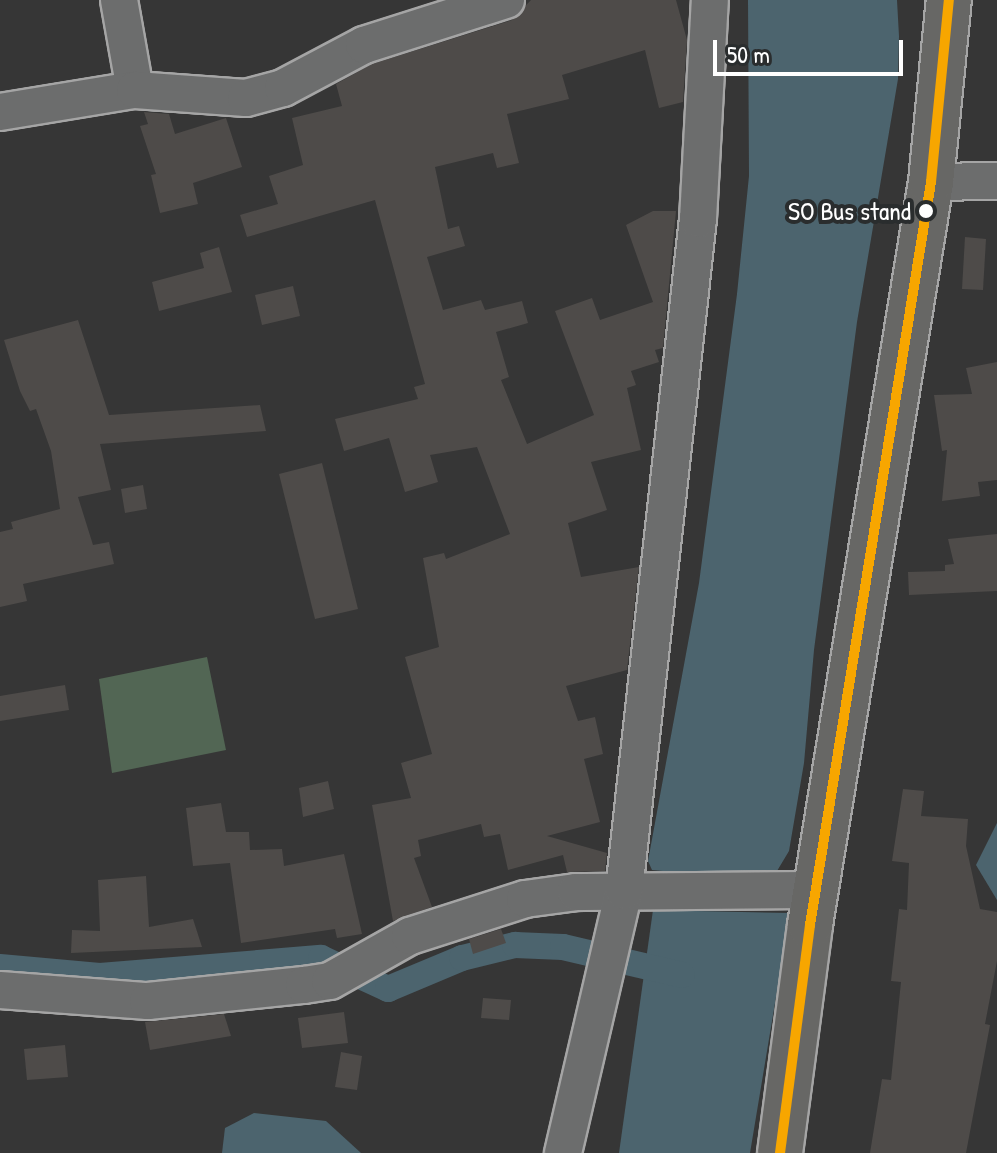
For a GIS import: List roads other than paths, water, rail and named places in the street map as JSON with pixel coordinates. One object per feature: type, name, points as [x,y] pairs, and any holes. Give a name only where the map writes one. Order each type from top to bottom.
[{"type":"main road","points":[[780,1153],[816,890],[931,182],[949,0]]},
{"type":"street","points":[[119,0],[135,90]]},
{"type":"street","points":[[0,112],[135,90],[246,98],[283,88],[364,45],[506,0]]},
{"type":"street","points":[[563,1153],[624,891],[698,219],[710,0]]},
{"type":"street","points":[[931,182],[997,181]]},
{"type":"street","points":[[0,990],[148,1001],[330,981],[410,936],[458,918],[525,899],[624,891],[816,890]]},
{"type":"water","points":[[748,0],[897,0],[899,36],[898,79],[857,322],[814,650],[804,763],[789,851],[771,881],[652,870],[648,861],[699,583],[737,294],[749,176]]},
{"type":"water","points":[[997,823],[997,900],[976,865]]},
{"type":"water","points":[[653,910],[790,913],[750,1153],[619,1153]]},
{"type":"water","points":[[254,1113],[326,1121],[361,1153],[222,1153],[225,1128]]},
{"type":"waterway","points":[[0,967],[100,976],[321,958],[388,989],[462,958],[515,945],[563,947],[682,975]]},
{"type":"place","name":"SO Bus stand","points":[[926,211]]}]
